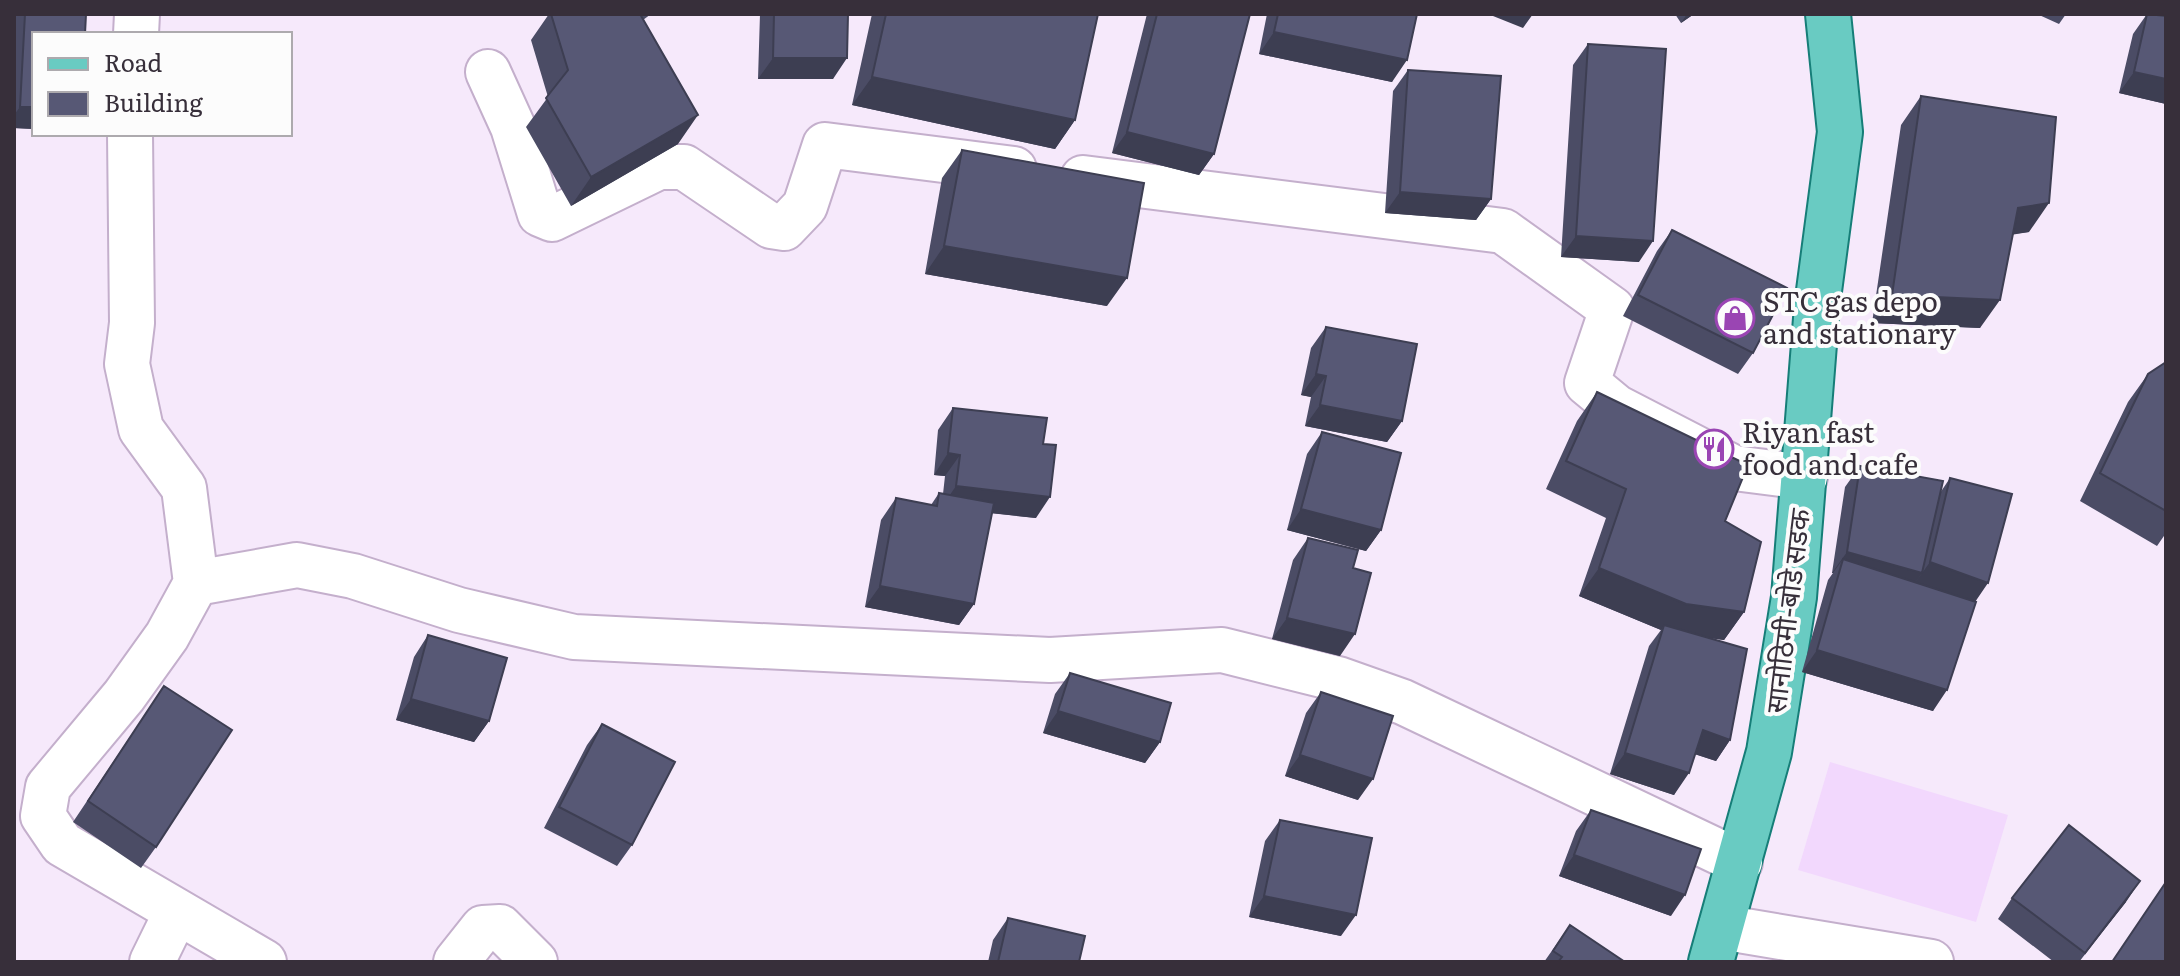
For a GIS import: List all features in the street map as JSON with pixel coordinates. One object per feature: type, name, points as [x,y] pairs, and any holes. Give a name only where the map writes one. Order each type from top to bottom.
[{"type":"main road","name":"सानोठिमी-बोडे सडक","points":[[1716,944],[1769,752],[1794,597],[1817,306],[1840,132],[1828,14]]},
{"type":"street","points":[[488,72],[513,127],[540,214],[552,219],[659,167],[684,167],[771,226],[784,228],[805,206],[825,145],[1503,231],[1612,309],[1587,383],[1616,407],[1734,468],[1805,477]]},
{"type":"street","points":[[130,136],[132,323],[127,364],[141,429],[184,488],[196,583],[167,636],[124,696],[48,787],[28,817],[62,844],[264,962]]},
{"type":"street","points":[[196,583],[297,565],[353,576],[459,610],[574,637],[1050,660],[1222,650],[1338,679],[1403,702],[1740,862]]},
{"type":"street","points":[[152,962],[177,911]]},
{"type":"street","points":[[456,962],[483,928],[500,927],[535,962]]},
{"type":"street","points":[[1716,944],[1931,962]]},
{"type":"shaded area","points":[[1830,762],[2008,815],[1976,922],[1798,870]]},
{"type":"building","points":[[25,14],[86,14],[85,32],[32,32],[32,107],[20,107]]},
{"type":"building","points":[[551,14],[640,14],[698,115],[591,177],[546,98],[568,70]]},
{"type":"building","points":[[774,14],[848,14],[847,58],[773,58]]},
{"type":"building","points":[[886,14],[1098,14],[1075,120],[872,77]]},
{"type":"building","points":[[1157,14],[1250,14],[1214,154],[1127,132]]},
{"type":"building","points":[[1278,14],[1417,14],[1407,60],[1274,32]]},
{"type":"building","points":[[2147,14],[2166,16],[2166,79],[2134,72]]},
{"type":"building","points":[[1588,44],[1666,49],[1653,241],[1576,236]]},
{"type":"building","points":[[1408,70],[1501,76],[1491,199],[1400,192]]},
{"type":"building","points":[[1921,96],[2056,117],[2049,203],[2018,208],[2000,300],[1892,295]]},
{"type":"building","points":[[962,150],[1144,183],[1127,278],[944,246]]},
{"type":"building","points":[[1672,230],[1787,288],[1753,353],[1638,295]]},
{"type":"building","points":[[1326,327],[1417,344],[1402,421],[1320,405],[1326,376],[1316,374]]},
{"type":"building","points":[[2166,362],[2166,511],[2100,473],[2148,374]]},
{"type":"building","points":[[1597,392],[1748,465],[1725,521],[1761,542],[1744,612],[1686,604],[1599,568],[1626,489],[1566,461]]},
{"type":"building","points":[[953,408],[1047,418],[1043,444],[1056,445],[1050,497],[956,486],[960,455],[948,453]]},
{"type":"building","points":[[1322,432],[1401,453],[1381,530],[1301,509]]},
{"type":"building","points":[[1860,466],[1943,481],[1922,573],[1847,552]]},
{"type":"building","points":[[1950,478],[2012,494],[1988,583],[1930,562]]},
{"type":"building","points":[[939,493],[994,503],[974,604],[880,586],[896,498],[937,506]]},
{"type":"building","points":[[1308,538],[1358,550],[1353,568],[1371,573],[1355,634],[1287,618]]},
{"type":"building","points":[[1843,559],[1976,602],[1947,690],[1817,650]]},
{"type":"building","points":[[1664,625],[1747,649],[1730,740],[1703,730],[1689,773],[1625,753]]},
{"type":"building","points":[[428,635],[507,658],[489,721],[411,699]]},
{"type":"building","points":[[1070,673],[1171,703],[1160,742],[1058,711]]},
{"type":"building","points":[[164,686],[232,730],[156,847],[88,801]]},
{"type":"building","points":[[1321,692],[1393,716],[1373,779],[1300,755]]},
{"type":"building","points":[[602,724],[675,762],[632,845],[559,807]]},
{"type":"building","points":[[1591,810],[1701,849],[1685,895],[1574,855]]},
{"type":"building","points":[[1280,820],[1372,838],[1356,915],[1264,896]]},
{"type":"building","points":[[2069,825],[2140,881],[2085,953],[2012,898]]},
{"type":"building","points":[[2166,882],[2166,962],[2112,962]]},
{"type":"building","points":[[1008,918],[1085,936],[1079,962],[998,962]]},
{"type":"building","points":[[1570,925],[1625,962],[1558,962],[1562,957],[1553,951]]},
{"type":"place","name":"STC gas depo and stationary","points":[[1735,318]]},
{"type":"place","name":"Riyan fast food and cafe","points":[[1714,449]]}]
